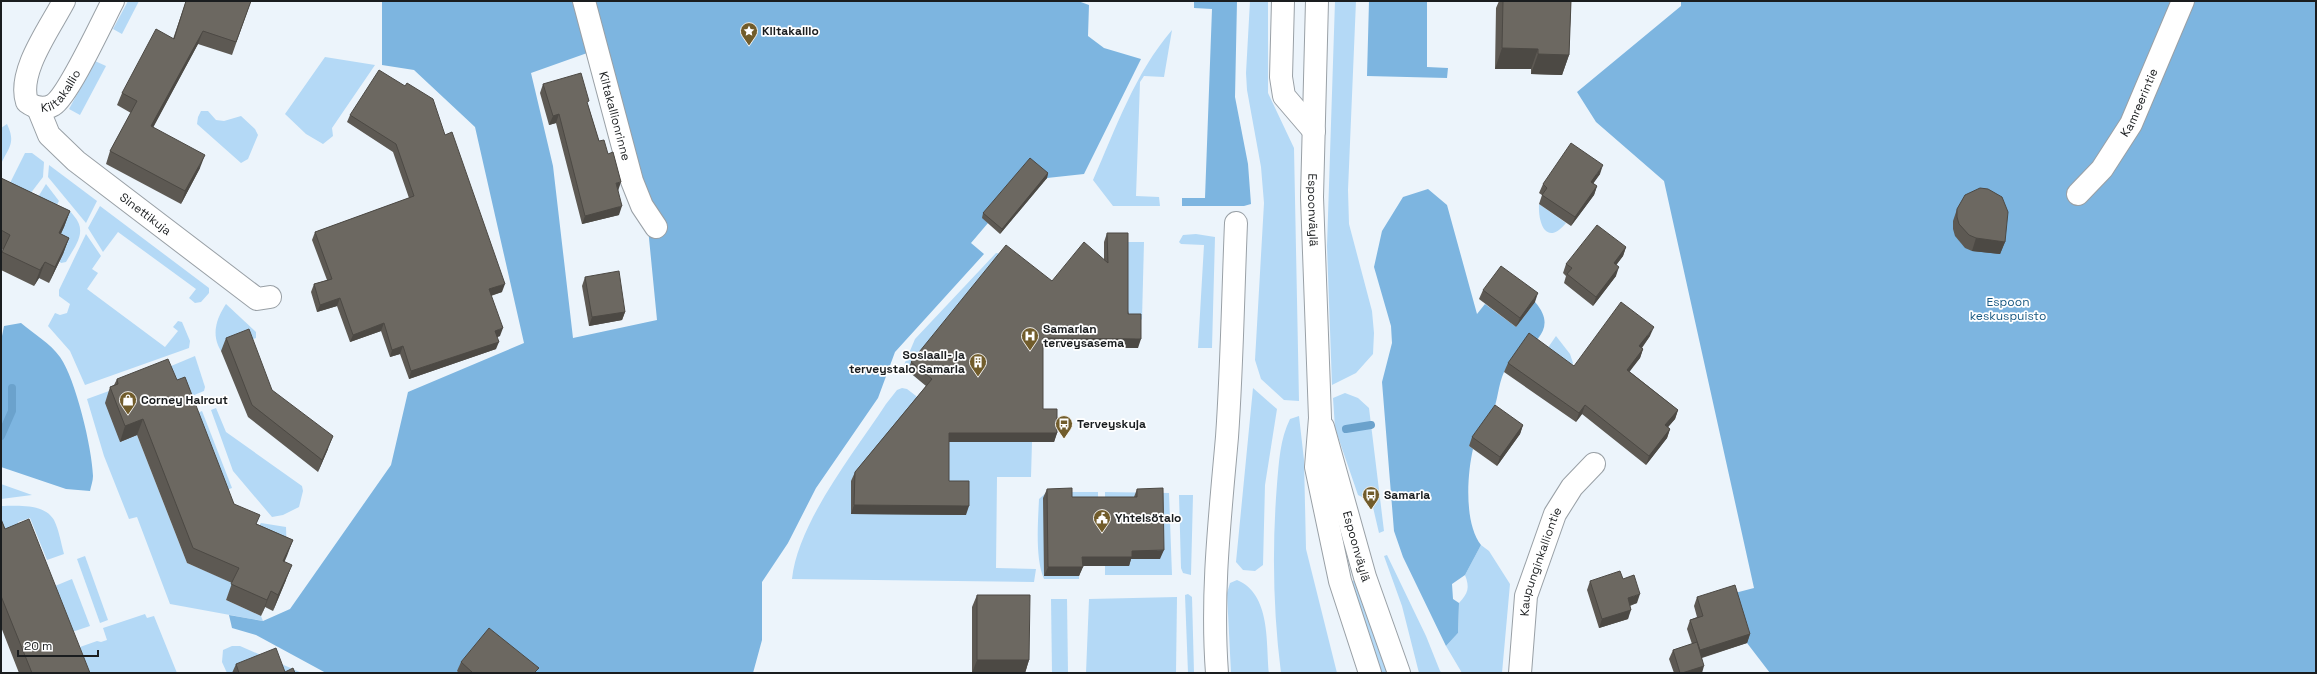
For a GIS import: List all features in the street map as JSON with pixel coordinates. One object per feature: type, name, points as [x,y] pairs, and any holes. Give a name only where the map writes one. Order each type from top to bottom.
[{"type":"street","name":"Kiltakallio","points":[[64,1],[25,79],[25,95],[27,102],[38,108],[47,107],[58,100],[84,58],[113,1]]},
{"type":"street","name":"Kiltakallionrinne","points":[[584,1],[632,181],[642,206],[656,227]]},
{"type":"street","points":[[1283,1],[1280,77],[1284,96],[1314,131]]},
{"type":"street","name":"Espoonväylä","points":[[1317,1],[1313,256],[1320,418],[1316,468],[1340,581],[1370,673]]},
{"type":"street","name":"Kamreerintie","points":[[2078,194],[2102,169],[2131,124],[2183,1]]},
{"type":"street","name":"Sinettikuja","points":[[38,108],[49,135],[76,161],[257,299],[270,297]]},
{"type":"street","points":[[1217,673],[1214,626],[1216,561],[1227,436],[1236,223]]},
{"type":"street","name":"Espoonväylä","points":[[1320,418],[1365,577],[1399,673]]},
{"type":"street","name":"Kaupunginkalliontie","points":[[1520,673],[1526,596],[1555,514],[1572,487],[1594,464]]},
{"type":"shaded area","points":[[128,1],[139,1],[122,34],[113,29]]},
{"type":"shaded area","points":[[1250,1],[1268,1],[1268,93],[1294,148],[1299,401],[1284,400],[1261,379],[1255,360],[1264,203],[1261,167],[1247,90],[1246,73]]},
{"type":"shaded area","points":[[1335,1],[1356,1],[1348,190],[1349,224],[1372,311],[1374,333],[1373,354],[1356,373],[1332,385],[1327,246]]},
{"type":"shaded area","points":[[1172,30],[1164,77],[1144,76],[1140,82],[1136,196],[1159,197],[1160,206],[1113,206],[1093,180],[1118,121],[1147,64]]},
{"type":"shaded area","points":[[325,57],[375,65],[332,128],[333,136],[323,144],[306,134],[285,114]]},
{"type":"shaded area","points":[[95,61],[106,66],[80,115],[69,109]]},
{"type":"shaded area","points":[[201,111],[208,111],[216,120],[224,121],[241,116],[255,129],[258,135],[248,159],[241,163],[197,124]]},
{"type":"shaded area","points":[[7,124],[10,130],[11,141],[9,149],[1,164],[1,128]]},
{"type":"shaded area","points":[[25,153],[32,153],[44,162],[43,177],[27,198],[3,197]]},
{"type":"shaded area","points":[[49,165],[97,201],[86,223],[48,177]]},
{"type":"shaded area","points":[[46,184],[59,201],[49,219],[35,202]]},
{"type":"shaded area","points":[[1539,204],[1566,223],[1554,233],[1549,233],[1542,225]]},
{"type":"shaded area","points":[[100,206],[209,288],[209,293],[201,302],[195,303],[189,298],[196,289],[118,232],[103,252],[88,228]]},
{"type":"shaded area","points":[[64,208],[70,211],[78,222],[80,233],[79,239],[66,262],[61,263],[59,261],[63,254],[53,249],[61,209]]},
{"type":"shaded area","points":[[86,234],[101,256],[92,269],[98,273],[87,289],[165,347],[178,331],[173,327],[178,321],[182,322],[190,341],[189,348],[85,385],[70,351],[48,326],[55,313],[60,315],[67,313],[70,304],[59,296],[59,290]]},
{"type":"shaded area","points":[[1196,234],[1215,237],[1212,348],[1198,348],[1204,245],[1181,244],[1179,242],[1183,235]]},
{"type":"shaded area","points":[[1125,242],[1144,242],[1142,319],[1138,323],[1125,323]]},
{"type":"shaded area","points":[[996,253],[1003,254],[908,371],[904,365],[915,339]]},
{"type":"shaded area","points":[[226,304],[256,332],[256,338],[221,351],[216,339],[216,327],[217,321]]},
{"type":"shaded area","points":[[1556,336],[1570,354],[1573,363],[1567,372],[1543,355]]},
{"type":"shaded area","points":[[195,356],[205,387],[204,391],[182,400],[140,379]]},
{"type":"shaded area","points":[[902,388],[907,389],[920,399],[946,490],[946,442],[1032,442],[1031,477],[997,477],[996,568],[1036,569],[1034,582],[792,579],[796,557],[805,534],[829,488],[886,404],[897,390]]},
{"type":"shaded area","points":[[1253,388],[1277,409],[1265,485],[1263,565],[1255,571],[1243,570],[1236,562]]},
{"type":"shaded area","points":[[109,391],[120,442],[137,435],[187,563],[233,583],[226,600],[261,616],[263,621],[170,604],[137,517],[129,519],[104,456],[87,399]]},
{"type":"shaded area","points":[[1345,393],[1358,398],[1369,408],[1384,531],[1379,533],[1372,503],[1366,504],[1368,500],[1358,495],[1335,428],[1333,398]]},
{"type":"shaded area","points":[[216,408],[226,432],[302,486],[303,491],[299,507],[283,515],[272,517],[233,471],[211,410]]},
{"type":"shaded area","points":[[202,411],[232,488],[218,493],[181,420]]},
{"type":"shaded area","points":[[1299,416],[1304,460],[1306,549],[1337,673],[1281,673],[1276,626],[1274,578],[1274,531],[1277,484],[1280,451],[1284,434],[1290,419]]},
{"type":"shaded area","points":[[1,484],[32,495],[1,499]]},
{"type":"shaded area","points":[[1047,492],[1098,492],[1098,499],[1044,576],[1079,576],[1079,579],[1044,579],[1041,571],[1038,551],[1039,499]]},
{"type":"shaded area","points":[[1105,492],[1169,493],[1172,575],[1105,575],[1105,566],[1128,566],[1105,499]]},
{"type":"shaded area","points":[[1179,495],[1193,495],[1191,575],[1183,573],[1181,568]]},
{"type":"shaded area","points":[[1,506],[37,508],[50,515],[57,528],[64,554],[47,560],[30,518],[18,522],[23,535],[1,544]]},
{"type":"shaded area","points":[[261,523],[286,527],[287,556],[255,531]]},
{"type":"shaded area","points":[[1481,545],[1489,551],[1510,584],[1502,673],[1462,673],[1446,646],[1458,633],[1459,603],[1468,587],[1465,575]]},
{"type":"shaded area","points":[[1387,555],[1442,673],[1419,673],[1402,606],[1384,556]]},
{"type":"shaded area","points":[[85,556],[108,620],[100,623],[77,559]]},
{"type":"shaded area","points":[[72,579],[90,626],[72,632],[55,586]]},
{"type":"shaded area","points":[[1237,580],[1248,587],[1256,596],[1261,608],[1267,634],[1269,673],[1231,673],[1227,593],[1230,583]]},
{"type":"shaded area","points":[[1355,580],[1389,673],[1377,673],[1348,583]]},
{"type":"shaded area","points":[[1188,594],[1192,597],[1194,673],[1188,673],[1185,595]]},
{"type":"shaded area","points":[[1177,597],[1176,673],[1086,673],[1089,599]]},
{"type":"shaded area","points":[[1051,599],[1067,599],[1068,673],[1052,673]]},
{"type":"shaded area","points":[[145,614],[147,618],[154,616],[177,673],[89,673],[80,647],[97,641],[101,642],[107,640],[103,628]]},
{"type":"shaded area","points":[[232,646],[240,646],[302,673],[227,673],[222,662],[223,650]]},
{"type":"green space","points":[[382,1],[576,1],[590,52],[531,73],[553,166],[573,338],[657,320],[644,187],[594,1],[1078,1],[1089,5],[1088,36],[1104,48],[1141,59],[1084,174],[1047,178],[988,223],[971,243],[984,254],[895,352],[878,398],[816,488],[788,543],[762,582],[762,640],[753,673],[326,673],[256,635],[232,628],[229,615],[263,621],[290,609],[391,465],[408,392],[524,343],[475,127],[414,70],[382,65]]},
{"type":"green space","points":[[1194,1],[1237,1],[1235,97],[1248,164],[1251,204],[1244,206],[1182,206],[1182,198],[1205,198],[1212,9],[1194,8]]},
{"type":"green space","points":[[1369,1],[1427,1],[1427,67],[1448,68],[1447,78],[1367,76]]},
{"type":"green space","name":"Espoon keskuspuisto","points":[[1681,1],[2316,1],[2316,673],[1770,673],[1747,643],[1731,594],[1754,588],[1664,181],[1596,122],[1577,92],[1681,6]]},
{"type":"green space","points":[[1428,189],[1447,205],[1477,314],[1485,304],[1516,327],[1535,302],[1543,314],[1544,324],[1542,333],[1535,342],[1510,364],[1504,372],[1492,414],[1485,426],[1469,446],[1473,449],[1468,485],[1469,512],[1476,536],[1481,545],[1465,575],[1452,584],[1453,599],[1459,603],[1458,633],[1446,646],[1403,557],[1394,531],[1382,382],[1392,343],[1391,326],[1374,267],[1382,231],[1403,197]]},
{"type":"green space","points":[[21,323],[56,352],[72,381],[90,449],[93,476],[90,491],[66,489],[1,467],[2,336],[4,326]]},
{"type":"building","points":[[186,1],[251,1],[236,42],[203,31],[151,126],[205,155],[185,191],[110,151],[137,101],[122,93],[156,29],[174,39]]},
{"type":"building","points":[[1503,1],[1571,1],[1569,55],[1538,54],[1538,49],[1502,48]]},
{"type":"building","points":[[379,70],[405,86],[407,83],[433,99],[445,135],[452,132],[505,284],[489,289],[503,328],[495,331],[499,342],[411,371],[403,346],[392,350],[384,323],[353,335],[340,298],[320,305],[314,284],[332,279],[315,232],[414,196],[396,144],[350,115]]},
{"type":"building","points":[[581,73],[589,101],[587,102],[599,141],[604,140],[608,154],[613,152],[621,182],[616,183],[622,206],[585,216],[559,114],[553,116],[543,84]]},
{"type":"building","points":[[1571,143],[1603,165],[1591,182],[1597,186],[1575,217],[1542,195],[1547,188],[1543,184]]},
{"type":"building","points":[[1030,158],[1048,173],[1002,229],[983,213]]},
{"type":"building","points":[[1,178],[70,211],[59,233],[69,238],[55,267],[45,262],[40,270],[2,252],[10,235],[1,230]]},
{"type":"building","points":[[1980,188],[1988,189],[2002,197],[2008,212],[2005,242],[1976,238],[1969,235],[1959,224],[1957,209],[1965,195]]},
{"type":"building","points":[[1597,225],[1626,247],[1614,263],[1619,267],[1596,297],[1567,274],[1572,268],[1566,264]]},
{"type":"building","name":"Sosiaali- ja terveystalo Samaria","points":[[1107,233],[1128,233],[1128,314],[1141,314],[1141,339],[1043,338],[1043,409],[1057,409],[1057,433],[949,433],[949,481],[969,481],[969,506],[854,505],[855,472],[932,379],[911,362],[1006,245],[1052,281],[1084,242],[1108,263]]},
{"type":"building","points":[[1501,266],[1538,293],[1520,318],[1483,290]]},
{"type":"building","points":[[619,271],[625,312],[592,317],[585,277]]},
{"type":"building","points":[[1621,302],[1654,327],[1639,346],[1643,349],[1627,370],[1678,410],[1665,425],[1670,429],[1649,456],[1585,405],[1579,413],[1508,363],[1529,333],[1574,366]]},
{"type":"building","points":[[249,329],[272,390],[333,436],[322,460],[252,405],[226,338]]},
{"type":"building","points":[[168,359],[177,380],[185,377],[234,504],[260,515],[256,524],[293,540],[283,561],[292,565],[278,595],[271,591],[267,600],[231,584],[239,568],[193,548],[143,419],[125,426],[110,387],[118,384],[117,379]]},
{"type":"building","points":[[1495,405],[1523,425],[1500,457],[1472,437]]},
{"type":"building","name":"Yhteisötalo","points":[[1072,488],[1072,497],[1137,497],[1137,489],[1163,488],[1164,550],[1132,551],[1132,557],[1082,557],[1083,567],[1048,567],[1047,489]]},
{"type":"building","points":[[1,519],[5,529],[29,519],[90,673],[32,673],[1,596]]},
{"type":"building","points":[[1620,571],[1623,579],[1634,575],[1640,594],[1628,598],[1631,610],[1602,619],[1590,581]]},
{"type":"building","points":[[1735,585],[1750,634],[1700,650],[1690,620],[1703,616],[1697,597]]},
{"type":"building","points":[[977,595],[1030,595],[1029,660],[977,660]]},
{"type":"building","points":[[489,628],[539,668],[534,673],[473,673],[461,662]]},
{"type":"building","points":[[1697,642],[1704,666],[1680,673],[1673,650]]},
{"type":"building","points":[[276,648],[285,672],[293,668],[295,673],[239,673],[236,664]]},
{"type":"waterway","points":[[1,436],[12,411],[12,388]]},
{"type":"waterway","points":[[1346,429],[1371,425]]},
{"type":"place","name":"Kiltakallio","points":[[749,46]]},
{"type":"place","name":"Samarian terveysasema","points":[[1030,351]]},
{"type":"place","name":"Sosiaali- ja terveystalo Samaria","points":[[978,377]]},
{"type":"place","name":"Corney Haircut","points":[[128,415]]},
{"type":"place","name":"Terveyskuja","points":[[1064,439]]},
{"type":"place","name":"Samaria","points":[[1371,510]]},
{"type":"place","name":"Yhteisötalo","points":[[1102,533]]}]
